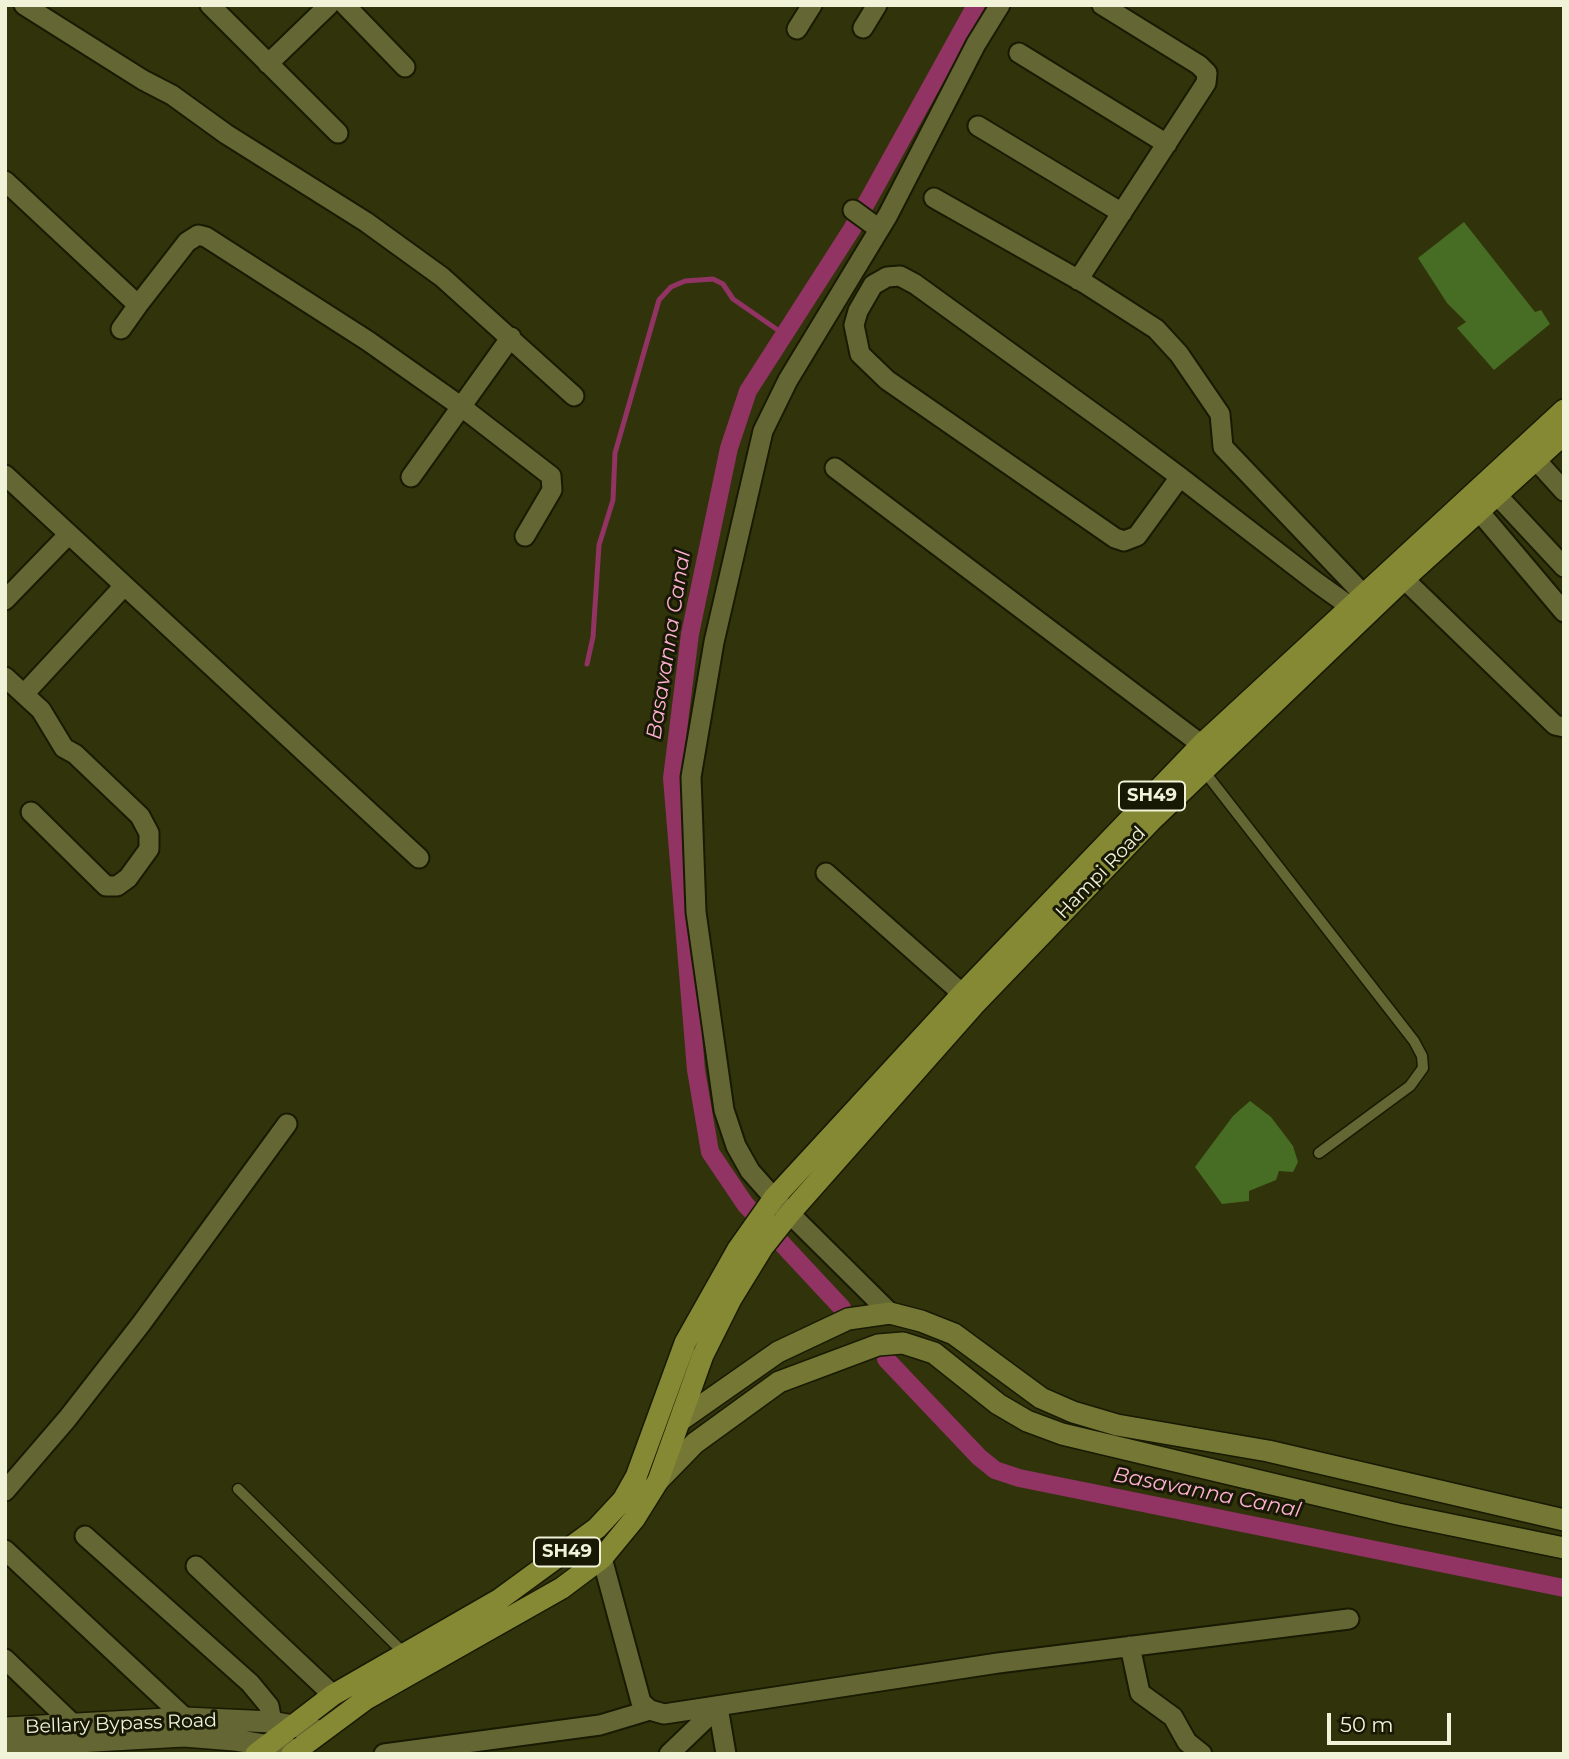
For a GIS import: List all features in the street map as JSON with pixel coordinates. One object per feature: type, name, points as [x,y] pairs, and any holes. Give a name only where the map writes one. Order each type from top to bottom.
[{"type":"main road","name":"SH49","points":[[1358,605],[1564,410]]},
{"type":"main road","name":"Hampi Road","points":[[788,1217],[968,999],[1358,605],[1404,579],[1564,434]]},
{"type":"main road","name":"SH49","points":[[294,1752],[320,1731],[412,1670],[562,1588],[602,1558],[635,1518],[658,1481],[704,1355],[731,1299],[770,1203],[968,999]]},
{"type":"main road","name":"SH49","points":[[261,1749],[281,1723],[536,1574],[597,1528],[623,1500],[646,1456],[685,1342],[756,1241],[788,1217]]},
{"type":"main road","points":[[681,1420],[778,1352],[848,1319],[890,1313],[954,1334],[1041,1398],[1073,1412],[1116,1425],[1268,1451],[1564,1520]]},
{"type":"main road","points":[[658,1481],[695,1443],[779,1382],[878,1345],[904,1343],[934,1353],[998,1404],[1027,1421],[1062,1434],[1398,1514],[1564,1548]]},
{"type":"street","points":[[24,5],[172,95],[226,134],[366,222],[442,277],[574,396]]},
{"type":"street","points":[[210,5],[338,133]]},
{"type":"street","points":[[268,64],[329,5]]},
{"type":"street","points":[[345,5],[405,67]]},
{"type":"street","points":[[797,29],[812,5]]},
{"type":"street","points":[[863,28],[877,5]]},
{"type":"street","points":[[890,1313],[770,1203],[736,1146],[724,1111],[696,912],[691,777],[714,642],[751,469],[763,431],[788,380],[1000,5]]},
{"type":"street","points":[[1078,280],[1201,93],[1207,73],[1102,5]]},
{"type":"street","points":[[1019,53],[1167,144]]},
{"type":"street","points":[[978,126],[1122,213]]},
{"type":"street","points":[[5,181],[138,305]]},
{"type":"street","points":[[934,198],[1078,280],[1161,334],[1220,414],[1223,447],[1358,605]]},
{"type":"street","points":[[853,210],[875,226]]},
{"type":"street","points":[[121,328],[187,242],[198,235],[206,237],[369,341],[463,408],[553,480],[552,490],[525,536]]},
{"type":"street","points":[[1180,477],[1137,536],[1124,541],[1115,538],[887,380],[860,354],[854,325],[858,311],[873,285],[887,277],[900,276],[915,284],[1358,605]]},
{"type":"street","points":[[411,477],[463,408],[511,337]]},
{"type":"street","points":[[1535,459],[1564,491]]},
{"type":"street","points":[[835,468],[1208,757]]},
{"type":"street","points":[[5,475],[419,858]]},
{"type":"street","points":[[1496,494],[1564,566]]},
{"type":"street","points":[[1478,510],[1564,612]]},
{"type":"street","points":[[5,600],[69,534]]},
{"type":"street","points":[[1404,579],[1555,724],[1564,727]]},
{"type":"street","points":[[24,694],[124,586]]},
{"type":"street","points":[[5,677],[41,710],[65,748],[75,754],[140,816],[149,833],[149,849],[128,878],[117,886],[106,886],[31,812]]},
{"type":"street","points":[[826,873],[968,999]]},
{"type":"street","points":[[5,1491],[133,1335],[287,1124]]},
{"type":"street","points":[[85,1536],[250,1683],[281,1723]]},
{"type":"street","points":[[5,1550],[185,1718]]},
{"type":"street","points":[[602,1558],[641,1702],[650,1710],[664,1714],[998,1663],[1349,1619]]},
{"type":"street","points":[[197,1566],[333,1695]]},
{"type":"street","points":[[1130,1646],[1140,1693],[1173,1717],[1187,1742],[1202,1754]]},
{"type":"street","points":[[5,1659],[73,1724]]},
{"type":"street","points":[[669,1754],[718,1706]]},
{"type":"street","points":[[718,1706],[726,1754]]},
{"type":"street","points":[[384,1754],[600,1724],[650,1710]]},
{"type":"street","name":"Bellary Bypass Road","points":[[5,1728],[185,1718],[281,1723],[320,1731]]},
{"type":"street","name":"Bellary Bypass Road","points":[[5,1746],[184,1736],[294,1752]]},
{"type":"lane","points":[[1208,757],[1414,1041],[1422,1056],[1423,1068],[1410,1086],[1319,1153]]},
{"type":"lane","points":[[238,1489],[404,1653]]},
{"type":"building","points":[[1464,222],[1535,312],[1541,310],[1550,324],[1494,370],[1457,328],[1466,322],[1447,303],[1418,258]]},
{"type":"building","points":[[1250,1101],[1271,1117],[1293,1146],[1298,1162],[1293,1172],[1279,1171],[1276,1180],[1249,1191],[1249,1201],[1222,1204],[1195,1167],[1233,1116]]},
{"type":"waterway","name":"Basavanna Canal","points":[[842,1308],[745,1204],[710,1152],[696,1070],[672,778],[690,634],[729,448],[748,391],[852,229],[976,5]]},
{"type":"waterway","points":[[587,664],[593,637],[599,545],[613,500],[615,453],[659,300],[671,287],[685,281],[713,279],[723,284],[733,299],[785,335]]},
{"type":"waterway","name":"Basavanna Canal","points":[[886,1359],[979,1457],[995,1470],[1019,1478],[1564,1588]]}]
